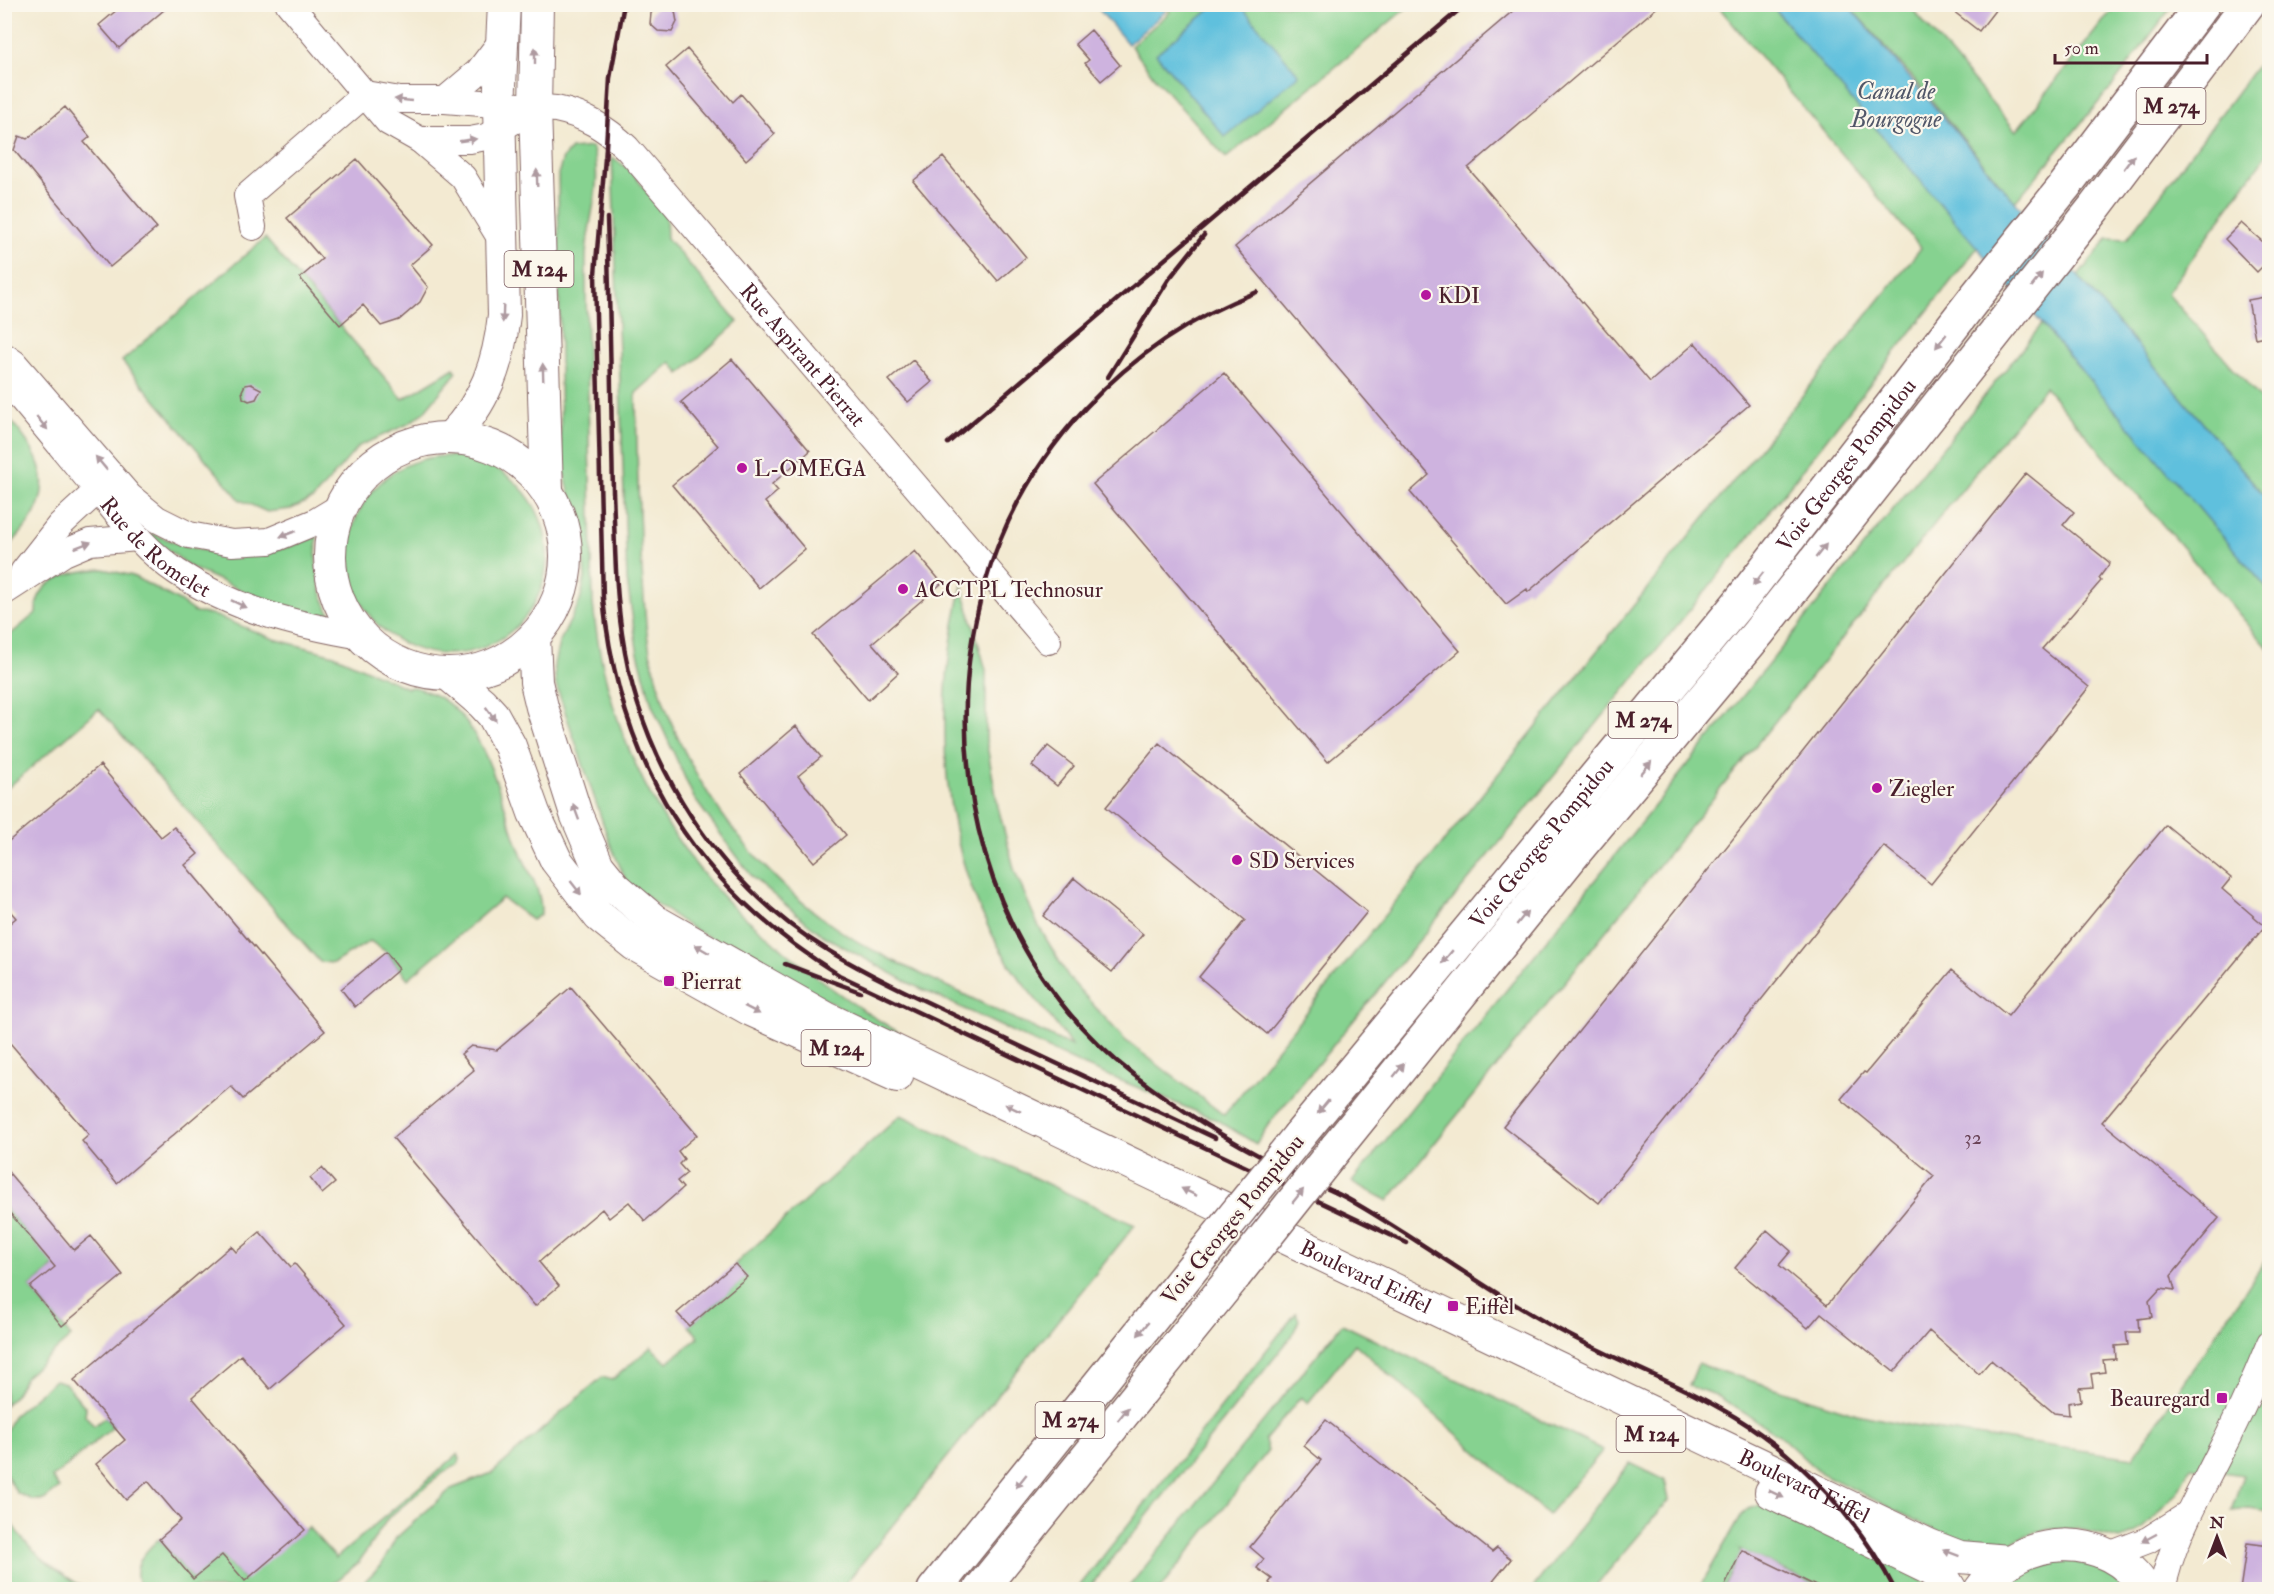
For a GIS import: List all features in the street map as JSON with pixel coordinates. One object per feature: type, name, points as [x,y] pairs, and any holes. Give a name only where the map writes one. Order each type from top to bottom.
[{"type":"highway","name":"Voie Georges Pompidou","points":[[934,1590],[1299,1136],[1738,604],[1977,295],[2064,187],[2203,4]]},
{"type":"highway","name":"Voie Georges Pompidou","points":[[980,1590],[1568,862],[1758,633],[2094,208],[2248,4]]},
{"type":"main road","name":"M 124","points":[[451,437],[466,422],[479,402],[496,361],[504,315],[499,118],[500,43],[504,4]]},
{"type":"main road","name":"M 124","points":[[537,4],[535,108],[547,490]]},
{"type":"main road","points":[[451,437],[488,444],[521,462],[547,490],[563,526],[567,566],[556,604],[534,637],[516,653],[472,672],[448,674],[416,670],[386,657],[361,636],[341,608],[331,574],[330,540],[340,507],[354,483],[374,463],[397,449],[423,440],[451,437]]},
{"type":"main road","name":"Boulevard Eiffel","points":[[534,637],[536,682],[542,707],[576,814],[598,866],[615,887],[655,921],[826,1018],[1929,1545],[1960,1557],[2008,1561]]},
{"type":"main road","name":"Boulevard Eiffel","points":[[448,674],[482,702],[493,715],[510,746],[534,813],[556,860],[599,916],[635,945],[751,1010],[919,1086],[1908,1557],[1936,1574],[1951,1590]]},
{"type":"main road","points":[[1980,1590],[1994,1572],[2008,1561],[2032,1549],[2058,1544],[2085,1546],[2109,1555],[2139,1578],[2146,1590]]},
{"type":"street","points":[[289,4],[388,122],[420,140],[463,177],[503,241]]},
{"type":"street","points":[[445,100],[478,72],[500,43]]},
{"type":"street","points":[[365,94],[400,100],[445,100],[499,118]]},
{"type":"street","points":[[252,227],[247,196],[365,94]]},
{"type":"street","points":[[420,140],[470,140],[499,118],[535,108]]},
{"type":"street","name":"Rue Aspirant Pierrat","points":[[535,108],[574,113],[587,118],[607,129],[627,148],[1047,641]]},
{"type":"street","name":"Rue de Romelet","points":[[4,356],[14,363],[129,496],[157,519],[189,535],[232,543],[252,543],[295,532],[340,507]]},
{"type":"street","name":"Rue de Romelet","points":[[4,378],[138,538],[176,571],[198,585],[252,610],[288,622],[361,636]]},
{"type":"street","points":[[9,588],[60,525],[98,490],[157,519]]},
{"type":"street","points":[[9,588],[64,553],[90,542],[138,538]]},
{"type":"street","points":[[2162,1590],[2168,1563],[2186,1516],[2244,1405],[2270,1343]]},
{"type":"street","points":[[2109,1555],[2148,1540],[2186,1516]]},
{"type":"green space","points":[[1164,5],[1410,5],[1226,158],[1154,77],[1131,46],[1170,12]]},
{"type":"green space","points":[[1717,5],[1771,5],[1978,247],[1743,545],[1268,1125],[1256,1144],[1217,1120],[1085,1066],[911,984],[822,935],[753,878],[694,798],[652,705],[637,649],[627,580],[612,157],[630,170],[666,216],[667,238],[738,322],[680,374],[671,362],[636,393],[640,536],[645,615],[651,655],[664,704],[680,741],[721,813],[774,876],[836,928],[885,956],[1071,1046],[1011,967],[986,923],[968,877],[955,830],[948,781],[945,732],[952,634],[962,586],[986,670],[986,740],[998,807],[1015,872],[1038,925],[1069,978],[1125,1040],[1224,1115],[1921,248]]},
{"type":"green space","points":[[1848,5],[1909,5],[2016,131],[2116,5],[2173,5],[2113,85],[2015,202],[1914,79]]},
{"type":"green space","points":[[2269,50],[2269,151],[2167,293],[2269,408],[2269,501],[2078,276],[2108,238],[2127,239]]},
{"type":"green space","points":[[592,147],[597,175],[586,260],[593,604],[608,685],[620,724],[653,799],[674,834],[725,899],[816,976],[864,1011],[898,1032],[897,1038],[690,927],[627,883],[609,841],[556,685],[554,664],[559,643],[580,601],[585,578],[580,512],[571,499],[561,461],[558,174],[563,158],[571,149]]},
{"type":"green space","points":[[265,238],[403,399],[454,368],[457,372],[423,413],[408,424],[359,446],[313,499],[291,509],[267,512],[240,500],[122,361]]},
{"type":"green space","points":[[2043,323],[2269,591],[2269,649],[2045,387],[1388,1201],[1352,1182]]},
{"type":"green space","points":[[5,414],[32,450],[40,466],[42,482],[41,498],[34,515],[5,550]]},
{"type":"green space","points":[[438,456],[458,456],[477,460],[495,468],[511,478],[525,492],[543,526],[547,555],[543,584],[535,602],[525,618],[511,632],[477,650],[458,654],[438,654],[419,650],[401,642],[385,632],[371,618],[353,584],[349,565],[349,545],[353,526],[361,508],[371,492],[385,478],[419,460]]},
{"type":"green space","points":[[142,530],[208,551],[249,555],[292,546],[317,536],[316,561],[321,592],[331,616],[283,609],[192,568]]},
{"type":"green space","points":[[103,569],[133,576],[196,613],[211,614],[274,639],[334,655],[407,688],[420,689],[447,702],[462,717],[486,758],[521,855],[539,895],[541,914],[532,920],[502,898],[408,979],[386,952],[370,941],[334,963],[320,962],[99,709],[5,790],[5,639],[36,613],[37,601],[49,584],[69,574]]},
{"type":"green space","points":[[901,1115],[1135,1225],[841,1589],[356,1590],[382,1564],[396,1538],[451,1489],[492,1473],[602,1377],[612,1380],[651,1347],[667,1363],[699,1337],[689,1326],[746,1277],[735,1264]]},
{"type":"green space","points":[[4,1206],[55,1266],[30,1287],[71,1337],[26,1376],[15,1395],[5,1405]]},
{"type":"green space","points":[[2269,1255],[2269,1512],[2249,1509],[2231,1511],[2243,1475],[2191,1467],[2177,1492],[2156,1516],[2135,1534],[2119,1539],[2078,1529],[2051,1529],[2031,1533],[2004,1546],[1970,1548],[1819,1472],[1779,1435],[1716,1395],[1689,1386],[1698,1364],[1857,1414],[1913,1426],[2133,1458]]},
{"type":"green space","points":[[1296,1313],[1299,1320],[1292,1336],[1088,1589],[1077,1589]]},
{"type":"green space","points":[[1342,1324],[1603,1450],[1548,1515],[1355,1344],[1308,1403],[1301,1397],[1265,1440],[1268,1451],[1160,1589],[1127,1589]]},
{"type":"green space","points":[[55,1380],[65,1383],[86,1408],[85,1415],[94,1426],[105,1417],[113,1427],[52,1478],[59,1488],[44,1500],[32,1500],[17,1493],[4,1471],[5,1433],[13,1416]]},
{"type":"green space","points":[[458,1454],[460,1459],[457,1465],[441,1474],[388,1518],[359,1562],[327,1589],[143,1589],[139,1582],[137,1568],[140,1561],[159,1539],[192,1578],[222,1555],[244,1580],[308,1527],[336,1558]]},
{"type":"green space","points":[[1630,1463],[1665,1480],[1669,1500],[1593,1589],[1532,1589]]},
{"type":"green space","points":[[1767,1503],[1938,1589],[1824,1589],[1739,1549],[1741,1553],[1723,1589],[1698,1590],[1741,1516],[1749,1509]]},
{"type":"green space","points":[[4,1511],[21,1537],[39,1556],[86,1589],[15,1589],[5,1583]]},
{"type":"green space","points":[[2060,1559],[2097,1568],[2127,1590],[2001,1590],[2020,1573],[2043,1563]]},
{"type":"water","points":[[1095,5],[1160,5],[1166,11],[1128,44]]},
{"type":"water","points":[[1215,5],[1240,5],[1299,75],[1225,137],[1156,54]]},
{"type":"water","name":"Canal de Bourgogne","points":[[1771,5],[1848,5],[2269,501],[2269,591]]},
{"type":"building","points":[[124,4],[171,4],[119,48],[99,25]]},
{"type":"building","name":"KDI","points":[[1521,4],[1661,4],[1468,168],[1650,382],[1695,343],[1749,405],[1528,592],[1527,589],[1506,604],[1410,492],[1429,475],[1235,247]]},
{"type":"building","points":[[1944,4],[2000,4],[1979,31]]},
{"type":"building","points":[[667,5],[675,11],[677,22],[672,32],[658,31],[650,24],[651,13],[658,6]]},
{"type":"building","points":[[1091,30],[1120,65],[1101,81],[1085,63],[1089,60],[1075,44]]},
{"type":"building","points":[[687,49],[733,102],[741,94],[775,134],[746,160],[666,67]]},
{"type":"building","points":[[65,107],[90,137],[84,142],[157,228],[110,267],[14,150],[19,136],[27,139]]},
{"type":"building","points":[[943,157],[1026,257],[998,281],[913,181]]},
{"type":"building","points":[[357,159],[433,245],[410,265],[428,287],[420,302],[399,320],[381,326],[363,305],[340,325],[300,278],[322,259],[287,218]]},
{"type":"building","points":[[2241,223],[2270,248],[2270,259],[2257,272],[2225,239]]},
{"type":"building","points":[[2270,296],[2270,335],[2255,338],[2248,300]]},
{"type":"building","name":"L-OMEGA","points":[[732,359],[810,451],[772,484],[778,491],[765,502],[805,549],[759,588],[672,485],[718,446],[681,402]]},
{"type":"building","points":[[913,360],[932,382],[908,402],[889,380]]},
{"type":"building","points":[[1224,373],[1460,651],[1328,762],[1093,484]]},
{"type":"building","points":[[251,384],[261,389],[256,399],[249,401],[243,398],[242,391],[245,385]]},
{"type":"building","name":"Ziegler","points":[[2026,473],[2074,512],[2063,525],[2110,563],[2099,578],[2101,581],[2042,649],[2089,687],[1931,884],[1884,846],[1599,1203],[1503,1126]]},
{"type":"building","points":[[915,551],[942,583],[872,643],[898,673],[868,700],[813,635]]},
{"type":"building","points":[[796,726],[821,757],[798,776],[846,835],[814,862],[740,774]]},
{"type":"building","name":"SD Services","points":[[1159,743],[1367,912],[1267,1034],[1199,977],[1245,920],[1106,807]]},
{"type":"building","points":[[1048,746],[1074,766],[1057,786],[1032,766]]},
{"type":"building","points":[[100,765],[161,837],[174,827],[198,854],[185,865],[325,1031],[243,1099],[231,1086],[117,1183],[82,1141],[89,1135],[4,1036],[4,928],[16,918],[4,904],[4,845]]},
{"type":"building","points":[[2166,825],[2231,878],[2222,889],[2265,926],[2102,1122],[2219,1218],[2171,1276],[2175,1290],[2161,1288],[2149,1301],[2152,1317],[2138,1319],[2139,1332],[2126,1332],[2128,1345],[2115,1346],[2116,1359],[2103,1360],[2105,1372],[2091,1374],[2093,1387],[2079,1388],[2081,1401],[2068,1403],[2069,1415],[2054,1413],[1991,1360],[1979,1374],[1929,1331],[1894,1372],[1821,1313],[1808,1328],[1735,1268],[1767,1230],[1791,1251],[1779,1265],[1827,1305],[1934,1176],[1841,1099],[1864,1072],[1866,1073],[1952,970],[2008,1016]]},
{"type":"building","points":[[1074,878],[1143,934],[1112,972],[1043,916]]},
{"type":"building","points":[[386,952],[399,969],[355,1007],[341,989]]},
{"type":"building","points":[[571,987],[697,1135],[678,1151],[684,1159],[679,1164],[687,1173],[677,1181],[683,1188],[645,1221],[629,1202],[609,1218],[602,1209],[539,1262],[559,1286],[535,1306],[393,1138],[474,1070],[461,1054],[471,1046],[497,1050]]},
{"type":"building","points":[[4,1167],[74,1250],[91,1236],[123,1275],[62,1326],[30,1287],[55,1267],[4,1206]]},
{"type":"building","points":[[322,1168],[335,1183],[322,1194],[310,1178]]},
{"type":"building","points":[[260,1232],[291,1267],[295,1264],[346,1324],[270,1389],[241,1355],[192,1397],[305,1530],[245,1581],[222,1555],[193,1579],[159,1539],[181,1520],[148,1481],[126,1500],[96,1464],[125,1440],[74,1380],[231,1246],[236,1252]]},
{"type":"building","points":[[735,1264],[747,1277],[689,1326],[677,1313]]},
{"type":"building","points":[[1326,1420],[1492,1552],[1497,1548],[1511,1559],[1486,1590],[1277,1590],[1269,1583],[1272,1579],[1257,1568],[1264,1559],[1250,1547],[1321,1460],[1304,1446]]},
{"type":"building","points":[[2247,1543],[2270,1546],[2270,1590],[2240,1590]]},
{"type":"building","points":[[1742,1550],[1824,1590],[1723,1590]]},
{"type":"railway","points":[[605,164],[610,78],[624,4]]},
{"type":"railway","points":[[948,443],[1466,4]]},
{"type":"railway","points":[[605,158],[595,274],[603,599],[612,659],[627,716],[647,768],[674,817],[706,861],[744,903],[789,940],[839,975],[1407,1243]]},
{"type":"railway","points":[[607,218],[613,491],[622,634],[632,682],[646,728],[666,773],[691,815],[719,855],[752,891],[789,923],[829,951],[909,993],[1215,1138]]},
{"type":"railway","points":[[1108,377],[1169,279],[1204,235]]},
{"type":"railway","points":[[1257,292],[1209,313],[1164,340],[1123,372],[1086,408],[1053,448],[1024,491],[1001,538],[984,587],[970,653],[966,721],[971,788],[985,854],[1009,917],[1042,976],[1083,1029],[1134,1075],[1208,1126],[1267,1160],[1355,1203],[1538,1318],[1586,1344],[1694,1394],[1759,1433],[1783,1451],[1827,1493],[1865,1539],[1895,1590]]},
{"type":"railway","points":[[785,964],[860,992]]},
{"type":"place","name":"KDI","points":[[1426,295]]},
{"type":"place","name":"L-OMEGA","points":[[742,468]]},
{"type":"place","name":"ACCTPL Technosur","points":[[903,589]]},
{"type":"place","name":"Ziegler","points":[[1877,788]]},
{"type":"place","name":"SD Services","points":[[1237,860]]},
{"type":"place","name":"Pierrat","points":[[669,981]]},
{"type":"place","name":"Eiffel","points":[[1453,1306]]},
{"type":"place","name":"Beauregard","points":[[2222,1398]]}]
